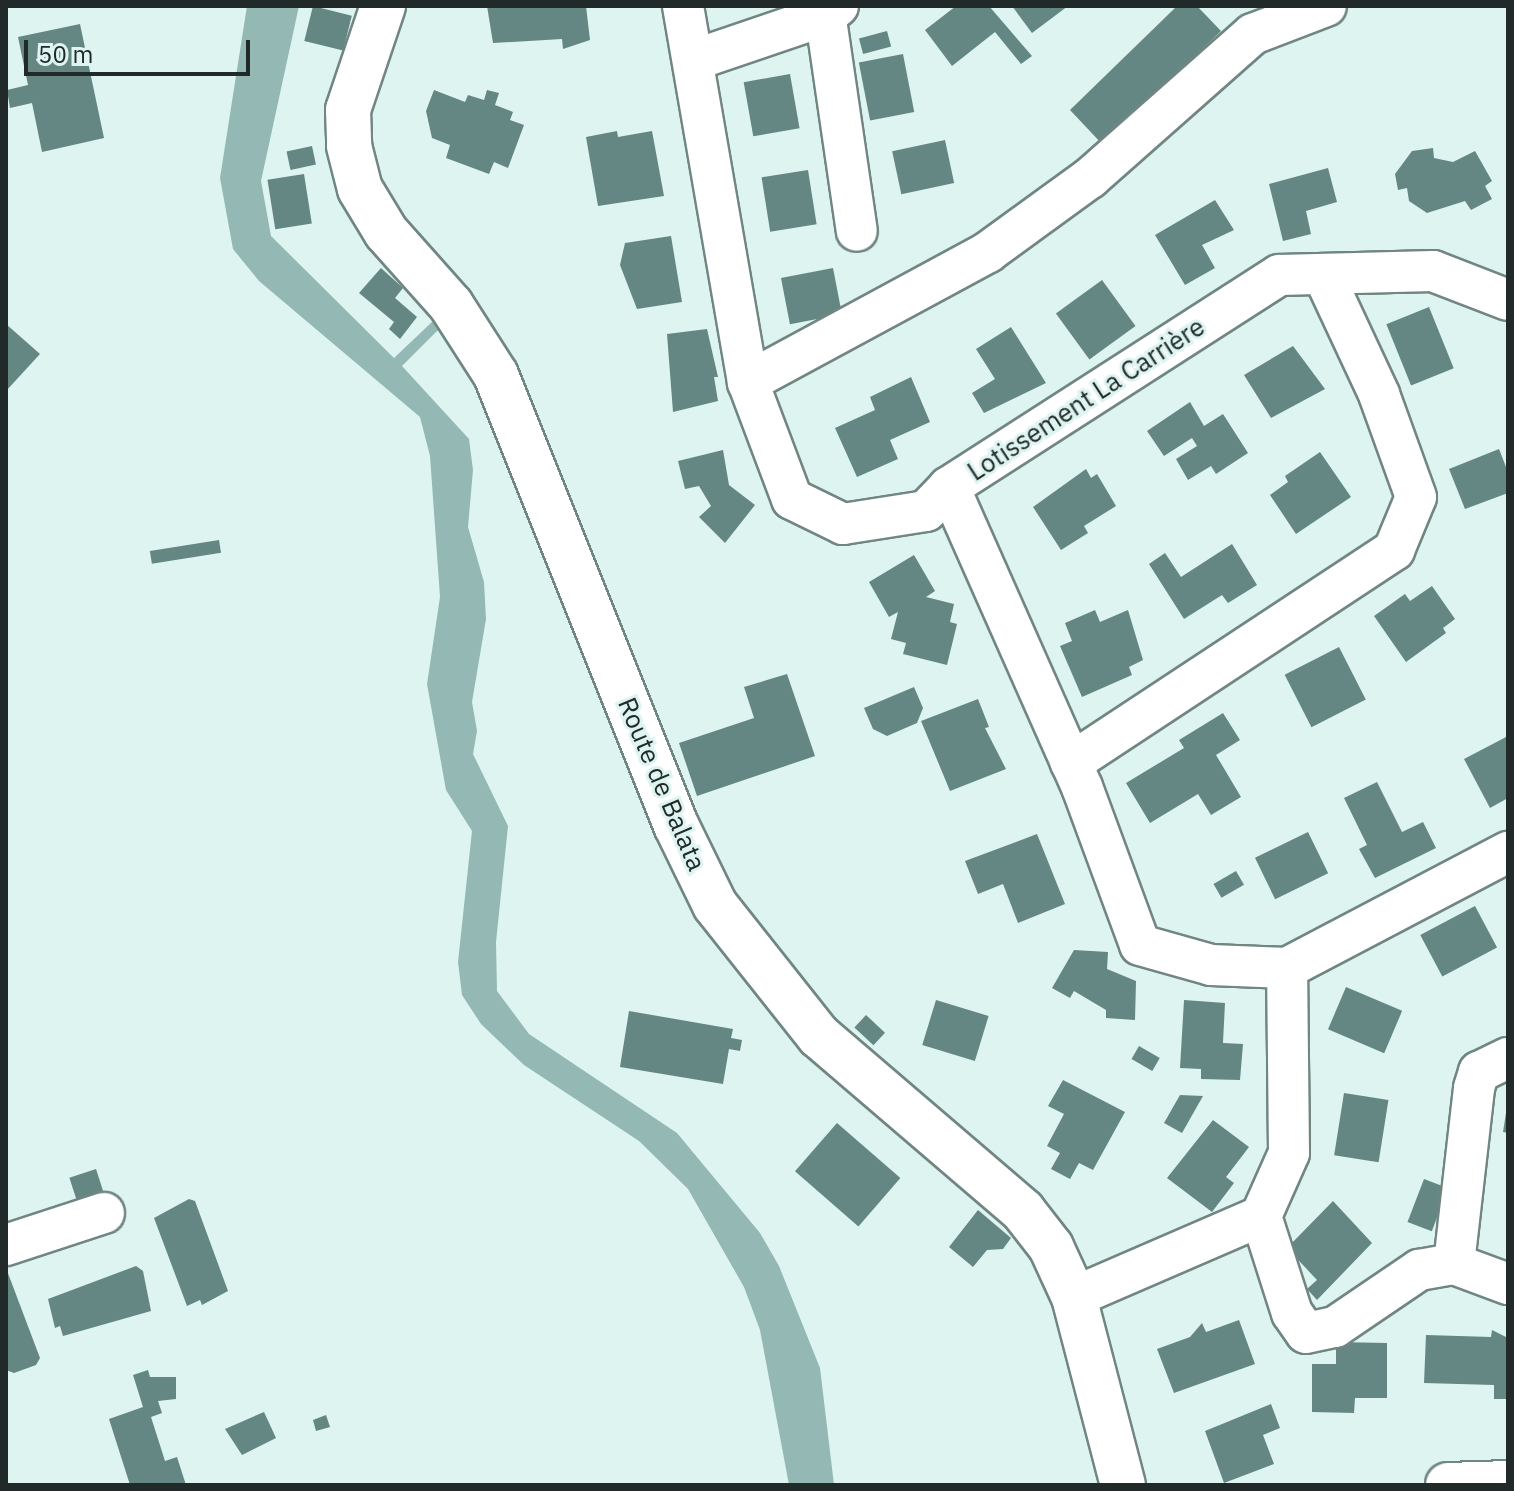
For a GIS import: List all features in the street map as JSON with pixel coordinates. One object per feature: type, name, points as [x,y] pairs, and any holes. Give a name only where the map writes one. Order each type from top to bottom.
[{"type":"main road","name":"Route de Balata","points":[[383,6],[348,110],[349,146],[360,189],[386,232],[451,305],[496,375],[676,825],[715,905],[819,1036],[1023,1211],[1051,1247],[1074,1297],[1123,1485]]},
{"type":"main road","points":[[1448,1485],[1508,1483]]},
{"type":"street","points":[[683,6],[748,382],[792,499],[843,524],[926,511],[949,487]]},
{"type":"street","points":[[748,382],[988,252],[1090,178],[1253,34],[1326,6]]},
{"type":"street","points":[[694,60],[830,9],[857,231]]},
{"type":"street","name":"Lotissement La Carrière","points":[[1508,300],[1433,271],[1279,275],[949,487],[1071,763],[1140,945],[1211,965],[1287,968],[1508,852]]},
{"type":"street","points":[[1071,763],[1394,550],[1416,497],[1379,394],[1323,274]]},
{"type":"street","points":[[1287,968],[1289,1153],[1261,1216],[1292,1313],[1306,1333],[1335,1327],[1419,1270],[1454,1264],[1508,1284]]},
{"type":"street","points":[[1454,1264],[1474,1088],[1479,1072],[1508,1058]]},
{"type":"street","points":[[6,1245],[104,1213]]},
{"type":"street","points":[[1074,1297],[1261,1216]]},
{"type":"water","points":[[247,6],[299,6],[261,181],[271,236],[394,358],[432,322],[444,324],[402,366],[469,439],[473,470],[468,527],[484,582],[486,619],[472,702],[477,731],[473,754],[508,826],[496,942],[497,991],[529,1034],[677,1133],[760,1233],[779,1266],[820,1368],[834,1485],[789,1485],[760,1330],[744,1287],[688,1189],[639,1141],[524,1065],[481,1024],[462,995],[458,962],[472,831],[446,790],[427,684],[440,597],[430,456],[420,417],[259,281],[233,249],[220,178]]},
{"type":"building","points":[[313,6],[352,16],[343,51],[304,41]]},
{"type":"building","points":[[487,6],[586,6],[590,40],[563,49],[562,39],[493,43]]},
{"type":"building","points":[[956,6],[989,6],[1032,56],[1021,64],[995,32],[952,66],[925,30]]},
{"type":"building","points":[[1012,6],[1068,6],[1032,33]]},
{"type":"building","points":[[1177,6],[1197,6],[1221,31],[1103,145],[1070,110]]},
{"type":"building","points":[[80,24],[104,138],[42,152],[32,103],[10,108],[7,90],[28,85],[18,37]]},
{"type":"building","points":[[887,31],[891,46],[863,54],[859,39]]},
{"type":"building","points":[[903,54],[914,112],[870,121],[859,63]]},
{"type":"building","points":[[790,74],[800,128],[753,136],[744,82]]},
{"type":"building","points":[[434,90],[465,102],[468,95],[484,100],[487,90],[499,93],[495,105],[513,112],[510,120],[524,125],[508,168],[494,162],[489,174],[446,158],[450,145],[432,138],[426,111]]},
{"type":"building","points":[[617,131],[618,137],[652,131],[664,196],[598,206],[586,137]]},
{"type":"building","points":[[945,140],[954,183],[901,194],[892,151]]},
{"type":"building","points":[[312,146],[316,165],[291,170],[287,151]]},
{"type":"building","points":[[1433,148],[1434,158],[1453,162],[1475,151],[1492,181],[1485,186],[1492,199],[1471,210],[1465,201],[1427,213],[1409,201],[1407,188],[1398,190],[1395,174],[1412,151]]},
{"type":"building","points":[[1328,168],[1337,202],[1306,211],[1311,234],[1283,241],[1269,184]]},
{"type":"building","points":[[808,170],[817,224],[770,232],[762,177]]},
{"type":"building","points":[[304,174],[312,223],[275,229],[267,180]]},
{"type":"building","points":[[1215,200],[1234,230],[1202,245],[1215,268],[1185,285],[1155,235]]},
{"type":"building","points":[[671,236],[682,302],[637,309],[620,265],[625,243]]},
{"type":"building","points":[[381,268],[403,288],[395,298],[417,317],[400,339],[389,329],[394,322],[359,293]]},
{"type":"building","points":[[833,268],[842,314],[790,324],[781,278]]},
{"type":"building","points":[[1102,280],[1136,326],[1089,360],[1056,314]]},
{"type":"building","points":[[1429,307],[1454,368],[1411,385],[1386,324]]},
{"type":"building","points":[[6,324],[40,354],[6,391]]},
{"type":"building","points":[[1011,327],[1046,383],[984,413],[972,393],[995,379],[976,349]]},
{"type":"building","points":[[707,329],[718,377],[714,377],[718,401],[673,412],[667,334]]},
{"type":"building","points":[[1293,346],[1325,389],[1271,418],[1244,375]]},
{"type":"building","points":[[911,377],[930,422],[890,440],[898,459],[857,477],[835,428],[875,410],[870,397]]},
{"type":"building","points":[[1190,402],[1204,426],[1223,414],[1248,453],[1216,474],[1211,466],[1188,480],[1176,459],[1197,446],[1192,438],[1164,456],[1147,431]]},
{"type":"building","points":[[1499,449],[1508,472],[1508,493],[1465,509],[1449,469]]},
{"type":"building","points":[[723,450],[729,485],[755,505],[725,543],[699,517],[711,506],[699,486],[685,489],[678,461]]},
{"type":"building","points":[[1320,452],[1351,497],[1296,534],[1270,495],[1288,482],[1285,476]]},
{"type":"building","points":[[1086,469],[1091,478],[1097,474],[1116,506],[1084,526],[1088,533],[1061,550],[1033,507]]},
{"type":"building","points":[[219,540],[221,553],[152,564],[150,551]]},
{"type":"building","points":[[1232,544],[1257,585],[1228,603],[1222,595],[1184,619],[1149,564],[1165,553],[1181,577]]},
{"type":"building","points":[[914,555],[935,591],[926,597],[954,604],[950,622],[957,624],[947,665],[903,654],[906,643],[891,639],[898,612],[889,617],[869,582]]},
{"type":"building","points":[[1432,586],[1455,619],[1443,628],[1446,633],[1406,662],[1374,616],[1405,594],[1410,601]]},
{"type":"building","points":[[1095,610],[1100,622],[1128,610],[1143,660],[1129,667],[1132,675],[1082,697],[1060,646],[1072,641],[1065,623]]},
{"type":"building","points":[[1339,647],[1366,700],[1311,727],[1285,675]]},
{"type":"building","points":[[787,674],[815,756],[697,796],[679,743],[754,718],[744,687]]},
{"type":"building","points":[[914,687],[923,708],[917,723],[887,736],[873,729],[864,708]]},
{"type":"building","points":[[978,699],[989,727],[985,728],[1006,769],[950,791],[921,721]]},
{"type":"building","points":[[1223,713],[1240,740],[1216,755],[1241,797],[1211,815],[1198,794],[1150,823],[1126,783],[1184,748],[1179,740]]},
{"type":"building","points":[[1508,736],[1508,798],[1490,808],[1464,759]]},
{"type":"building","points":[[1377,782],[1402,832],[1423,822],[1436,848],[1375,878],[1359,849],[1367,845],[1344,798]]},
{"type":"building","points":[[1308,832],[1328,873],[1275,899],[1255,858]]},
{"type":"building","points":[[1037,834],[1065,904],[1018,923],[1003,884],[978,894],[965,861]]},
{"type":"building","points":[[1236,871],[1244,885],[1221,898],[1213,884]]},
{"type":"building","points":[[1475,906],[1497,947],[1442,977],[1420,935]]},
{"type":"building","points":[[1074,950],[1108,952],[1107,969],[1136,981],[1135,1020],[1106,1018],[1106,1010],[1074,991],[1070,998],[1052,988]]},
{"type":"building","points":[[1346,987],[1402,1011],[1384,1053],[1328,1029]]},
{"type":"building","points":[[936,1000],[989,1016],[975,1061],[922,1045]]},
{"type":"building","points":[[1184,1000],[1225,1003],[1223,1043],[1243,1044],[1240,1080],[1201,1079],[1201,1069],[1180,1068]]},
{"type":"building","points":[[629,1011],[733,1029],[731,1038],[742,1040],[740,1051],[729,1049],[723,1084],[620,1067]]},
{"type":"building","points":[[866,1015],[885,1033],[873,1045],[854,1027]]},
{"type":"building","points":[[1139,1046],[1160,1058],[1152,1071],[1132,1059]]},
{"type":"building","points":[[1063,1080],[1125,1112],[1093,1170],[1079,1163],[1070,1179],[1051,1169],[1060,1153],[1047,1146],[1064,1114],[1048,1106]]},
{"type":"building","points":[[1344,1093],[1388,1100],[1379,1162],[1334,1155]]},
{"type":"building","points":[[1180,1095],[1203,1096],[1182,1133],[1164,1123]]},
{"type":"building","points":[[1508,1114],[1508,1133],[1503,1132]]},
{"type":"building","points":[[1213,1120],[1249,1147],[1226,1177],[1234,1183],[1212,1212],[1167,1178]]},
{"type":"building","points":[[837,1123],[900,1178],[858,1226],[795,1171]]},
{"type":"building","points":[[96,1169],[105,1196],[78,1204],[69,1178]]},
{"type":"building","points":[[1424,1179],[1448,1188],[1432,1231],[1408,1222]]},
{"type":"building","points":[[189,1199],[195,1201],[228,1291],[202,1305],[200,1300],[187,1306],[154,1218]]},
{"type":"building","points":[[1333,1201],[1372,1243],[1317,1300],[1307,1289],[1317,1280],[1287,1248]]},
{"type":"building","points":[[978,1210],[1011,1238],[1003,1249],[987,1250],[973,1267],[949,1247]]},
{"type":"building","points":[[136,1266],[143,1271],[151,1311],[63,1336],[60,1326],[55,1328],[48,1299]]},
{"type":"building","points":[[6,1268],[40,1358],[36,1365],[14,1373],[6,1370]]},
{"type":"building","points":[[1239,1320],[1255,1364],[1174,1393],[1157,1349],[1190,1337],[1202,1323],[1206,1332]]},
{"type":"building","points":[[1492,1330],[1508,1338],[1508,1399],[1494,1399],[1494,1385],[1424,1383],[1426,1335],[1491,1337]]},
{"type":"building","points":[[1336,1342],[1387,1343],[1387,1398],[1355,1398],[1354,1413],[1312,1412],[1312,1364],[1336,1364]]},
{"type":"building","points":[[148,1370],[150,1377],[176,1377],[176,1399],[158,1401],[162,1413],[151,1417],[165,1461],[177,1457],[186,1485],[130,1485],[109,1419],[143,1407],[133,1375]]},
{"type":"building","points":[[1271,1404],[1280,1428],[1263,1435],[1274,1464],[1224,1483],[1205,1431]]},
{"type":"building","points":[[264,1412],[276,1438],[242,1455],[225,1429]]},
{"type":"building","points":[[326,1415],[330,1427],[316,1431],[313,1420]]}]
